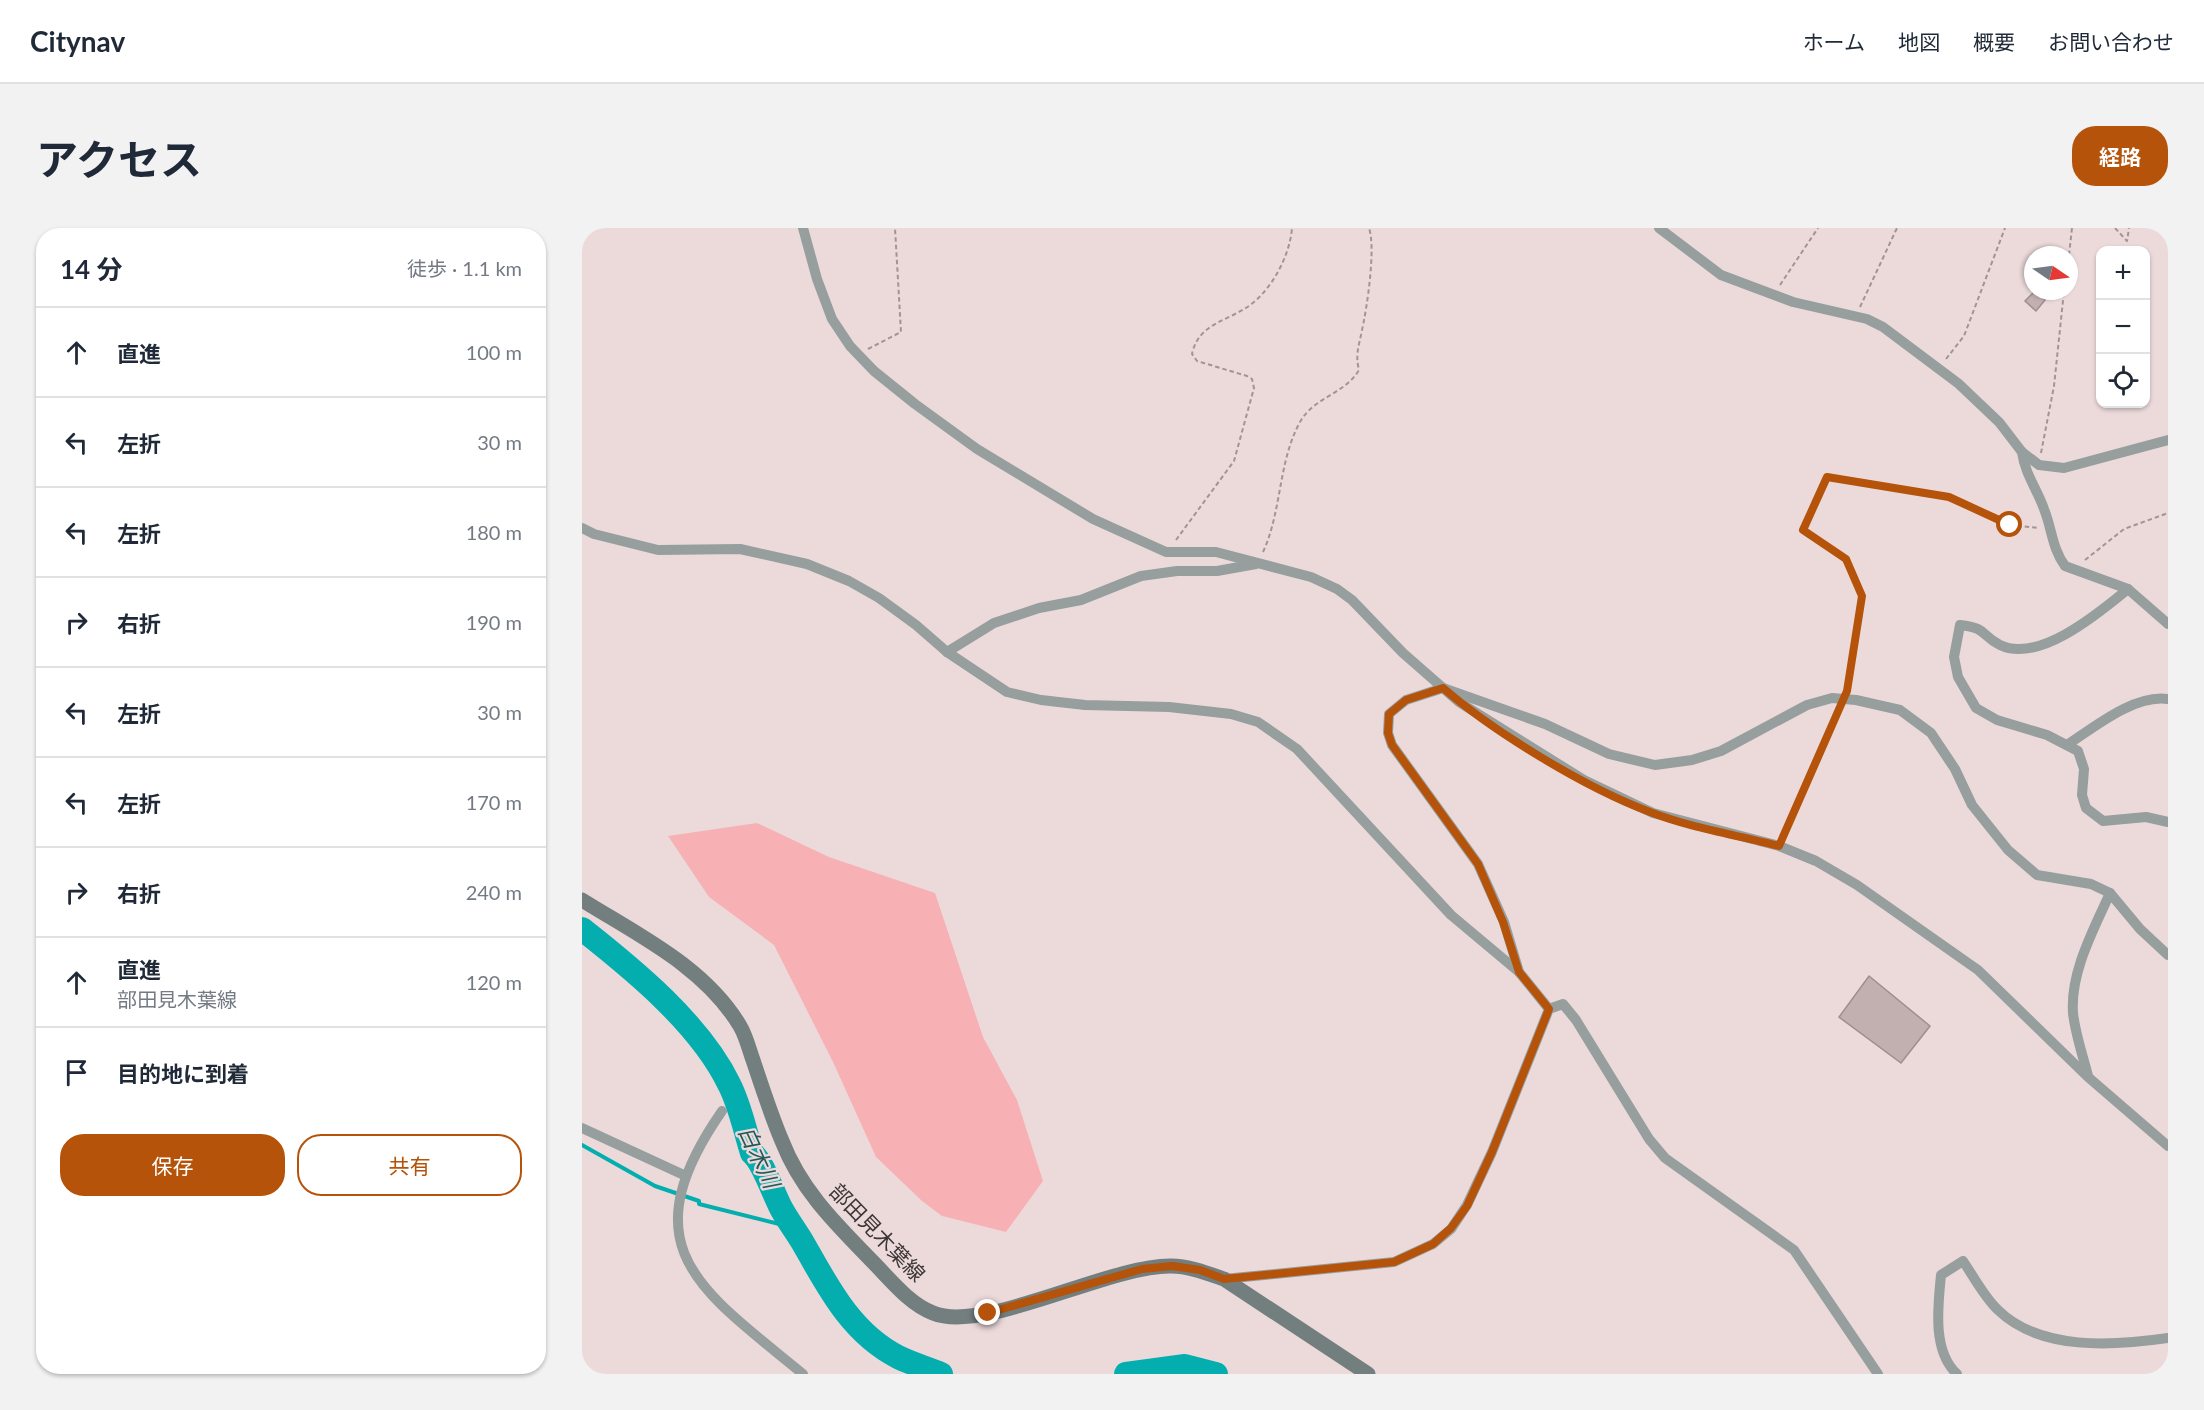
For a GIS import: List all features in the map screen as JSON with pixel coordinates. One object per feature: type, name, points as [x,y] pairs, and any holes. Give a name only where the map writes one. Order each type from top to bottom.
[{"type":"main road","name":"部田見木葉線","points":[[582,900],[683,964],[716,994],[741,1027],[782,1142],[797,1175],[816,1203],[909,1299],[934,1313],[958,1317],[988,1313],[1142,1269],[1172,1266],[1200,1270],[1224,1279],[1368,1374]]},
{"type":"street","points":[[803,228],[817,279],[832,319],[858,354],[915,404],[977,448],[1093,519],[1166,552],[1216,552],[1261,561],[1311,577],[1337,589],[1352,600],[1403,653],[1443,688],[1516,739],[1613,796],[1653,813],[1779,846],[1816,861],[1857,885],[1978,970],[2088,1077],[2168,1146]]},
{"type":"street","points":[[1659,228],[1708,268],[1773,295],[1882,327],[1939,368],[1976,399],[2022,452],[2038,465],[2064,468],[2168,440]]},
{"type":"street","points":[[2022,452],[2024,467],[2045,509],[2051,540],[2060,559],[2071,571],[2128,589],[2168,624]]},
{"type":"street","points":[[582,528],[594,534],[658,550],[740,549],[807,564],[849,581],[879,598],[916,625],[947,652],[1007,692],[1041,700],[1085,705],[1169,706],[1231,714],[1257,722],[1297,749],[1451,915],[1519,972],[1549,1009]]},
{"type":"street","points":[[947,652],[994,623],[1039,608],[1081,600],[1141,576],[1177,571],[1217,572],[1261,561]]},
{"type":"street","points":[[2128,589],[2084,625],[2042,644],[2020,649],[2000,645],[1978,627],[1960,625],[1954,657],[1958,677],[1976,708],[1997,720],[2047,735],[2078,751],[2084,769],[2082,795],[2086,808],[2103,821],[2146,817],[2168,822]]},
{"type":"street","points":[[1519,972],[1503,922],[1478,864],[1392,745],[1388,733],[1389,714],[1406,700],[1443,688],[1545,724],[1609,754],[1655,765],[1692,760],[1721,751],[1807,705],[1832,698],[1856,700],[1899,710],[1932,733],[1955,769],[1972,805],[2008,850],[2037,875],[2091,884],[2110,893],[2140,929],[2168,955]]},
{"type":"street","points":[[2067,745],[2118,711],[2160,698],[2168,699]]},
{"type":"street","points":[[2088,1077],[2073,1012],[2075,984],[2088,943],[2110,893]]},
{"type":"street","points":[[1224,1279],[1394,1262],[1433,1244],[1451,1228],[1467,1206],[1492,1152],[1549,1009],[1563,1004],[1576,1020],[1649,1139],[1665,1158],[1794,1250],[1878,1374]]},
{"type":"street","points":[[722,1112],[706,1134],[686,1176],[678,1218],[682,1252],[690,1268],[721,1306],[803,1374]]},
{"type":"street","points":[[582,1128],[686,1176]]},
{"type":"street","points":[[1957,1374],[1947,1365],[1940,1340],[1938,1301],[1941,1275],[1963,1261],[1996,1308],[2016,1326],[2037,1334],[2070,1343],[2168,1338]]},
{"type":"path","points":[[858,354],[901,332],[896,228]]},
{"type":"path","points":[[1166,552],[1234,461],[1254,388],[1252,379],[1247,376],[1197,361],[1192,354],[1195,341],[1203,331],[1254,303],[1277,275],[1292,228]]},
{"type":"path","points":[[1261,561],[1290,445],[1300,422],[1318,401],[1346,385],[1359,370],[1355,356],[1362,330],[1372,251],[1369,228]]},
{"type":"path","points":[[1773,295],[1818,228]]},
{"type":"path","points":[[1857,318],[1897,228]]},
{"type":"path","points":[[1939,368],[1964,336],[2005,228]]},
{"type":"path","points":[[2070,246],[2072,228]]},
{"type":"path","points":[[2115,228],[2127,241],[2129,228]]},
{"type":"path","points":[[2038,465],[2054,387],[2063,300]]},
{"type":"path","points":[[1847,691],[1862,596],[1846,559],[1803,530],[1827,477],[1949,497],[2010,525],[2050,529]]},
{"type":"path","points":[[2071,571],[2124,529],[2168,513]]},
{"type":"path","points":[[1779,846],[1842,701]]},
{"type":"shaded area","points":[[757,823],[829,857],[935,893],[983,1037],[1017,1100],[1043,1181],[1006,1232],[942,1216],[922,1201],[876,1157],[833,1062],[774,945],[709,897],[668,836]]},
{"type":"building","points":[[2026,300],[2045,300],[2036,311]]},
{"type":"building","points":[[1869,976],[1930,1026],[1901,1063],[1839,1017]]},
{"type":"waterway","name":"白木川","points":[[582,929],[644,980],[701,1040],[729,1084],[752,1153],[764,1170],[781,1208],[842,1308],[881,1347],[909,1362],[941,1374]]},
{"type":"waterway","points":[[582,1145],[655,1186],[699,1201],[699,1204],[791,1227]]},
{"type":"waterway","name":"白木川","points":[[1126,1374],[1185,1366],[1216,1374]]},
{"type":"route","points":[[988,1313],[1142,1269],[1172,1266],[1200,1270],[1224,1279],[1394,1262],[1433,1244],[1451,1228],[1467,1206],[1492,1152],[1549,1009],[1519,972],[1493,895],[1478,864],[1392,745],[1388,733],[1389,714],[1406,700],[1443,688],[1459,702],[1516,739],[1613,796],[1653,813],[1779,846],[1847,691],[1862,596],[1846,559],[1803,530],[1827,477],[1949,497],[2010,525]]}]
